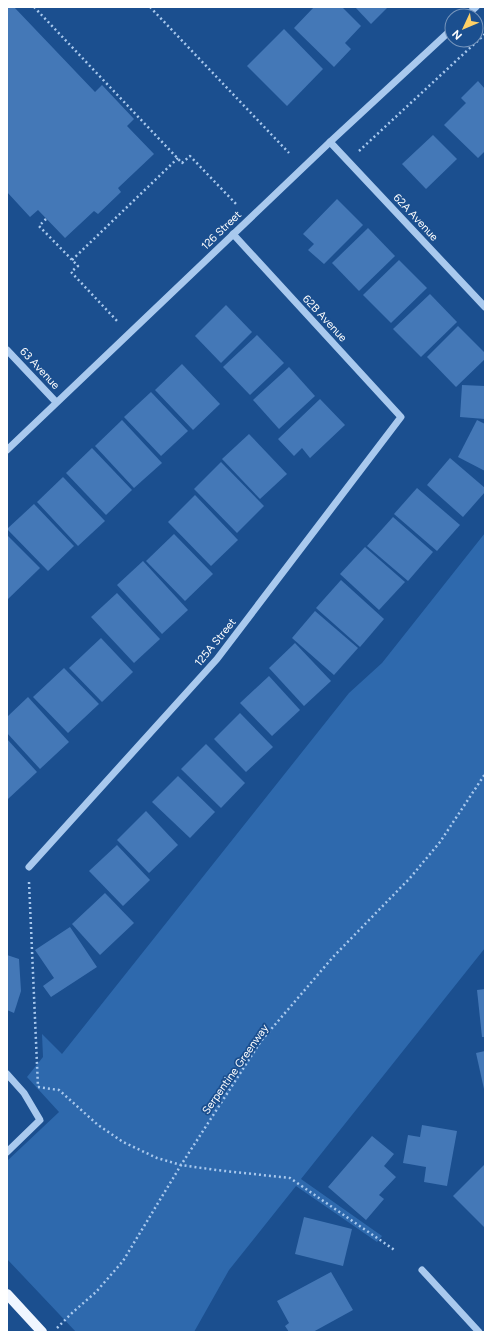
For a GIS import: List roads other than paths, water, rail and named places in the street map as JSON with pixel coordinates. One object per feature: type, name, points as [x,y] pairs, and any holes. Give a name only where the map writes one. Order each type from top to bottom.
[{"type":"main road","points":[[7,1294],[42,1332]]},
{"type":"street","name":"126 Street","points":[[7,450],[330,142],[444,36]]},
{"type":"street","name":"62A Avenue","points":[[330,142],[485,307]]},
{"type":"street","name":"62B Avenue","points":[[233,234],[401,417]]},
{"type":"street","name":"63 Avenue","points":[[7,350],[56,402]]},
{"type":"street","name":"125A Street","points":[[29,867],[217,659],[401,417]]},
{"type":"street","points":[[7,1074],[24,1093],[40,1120],[7,1152]]},
{"type":"street","points":[[422,1270],[479,1332]]}]
